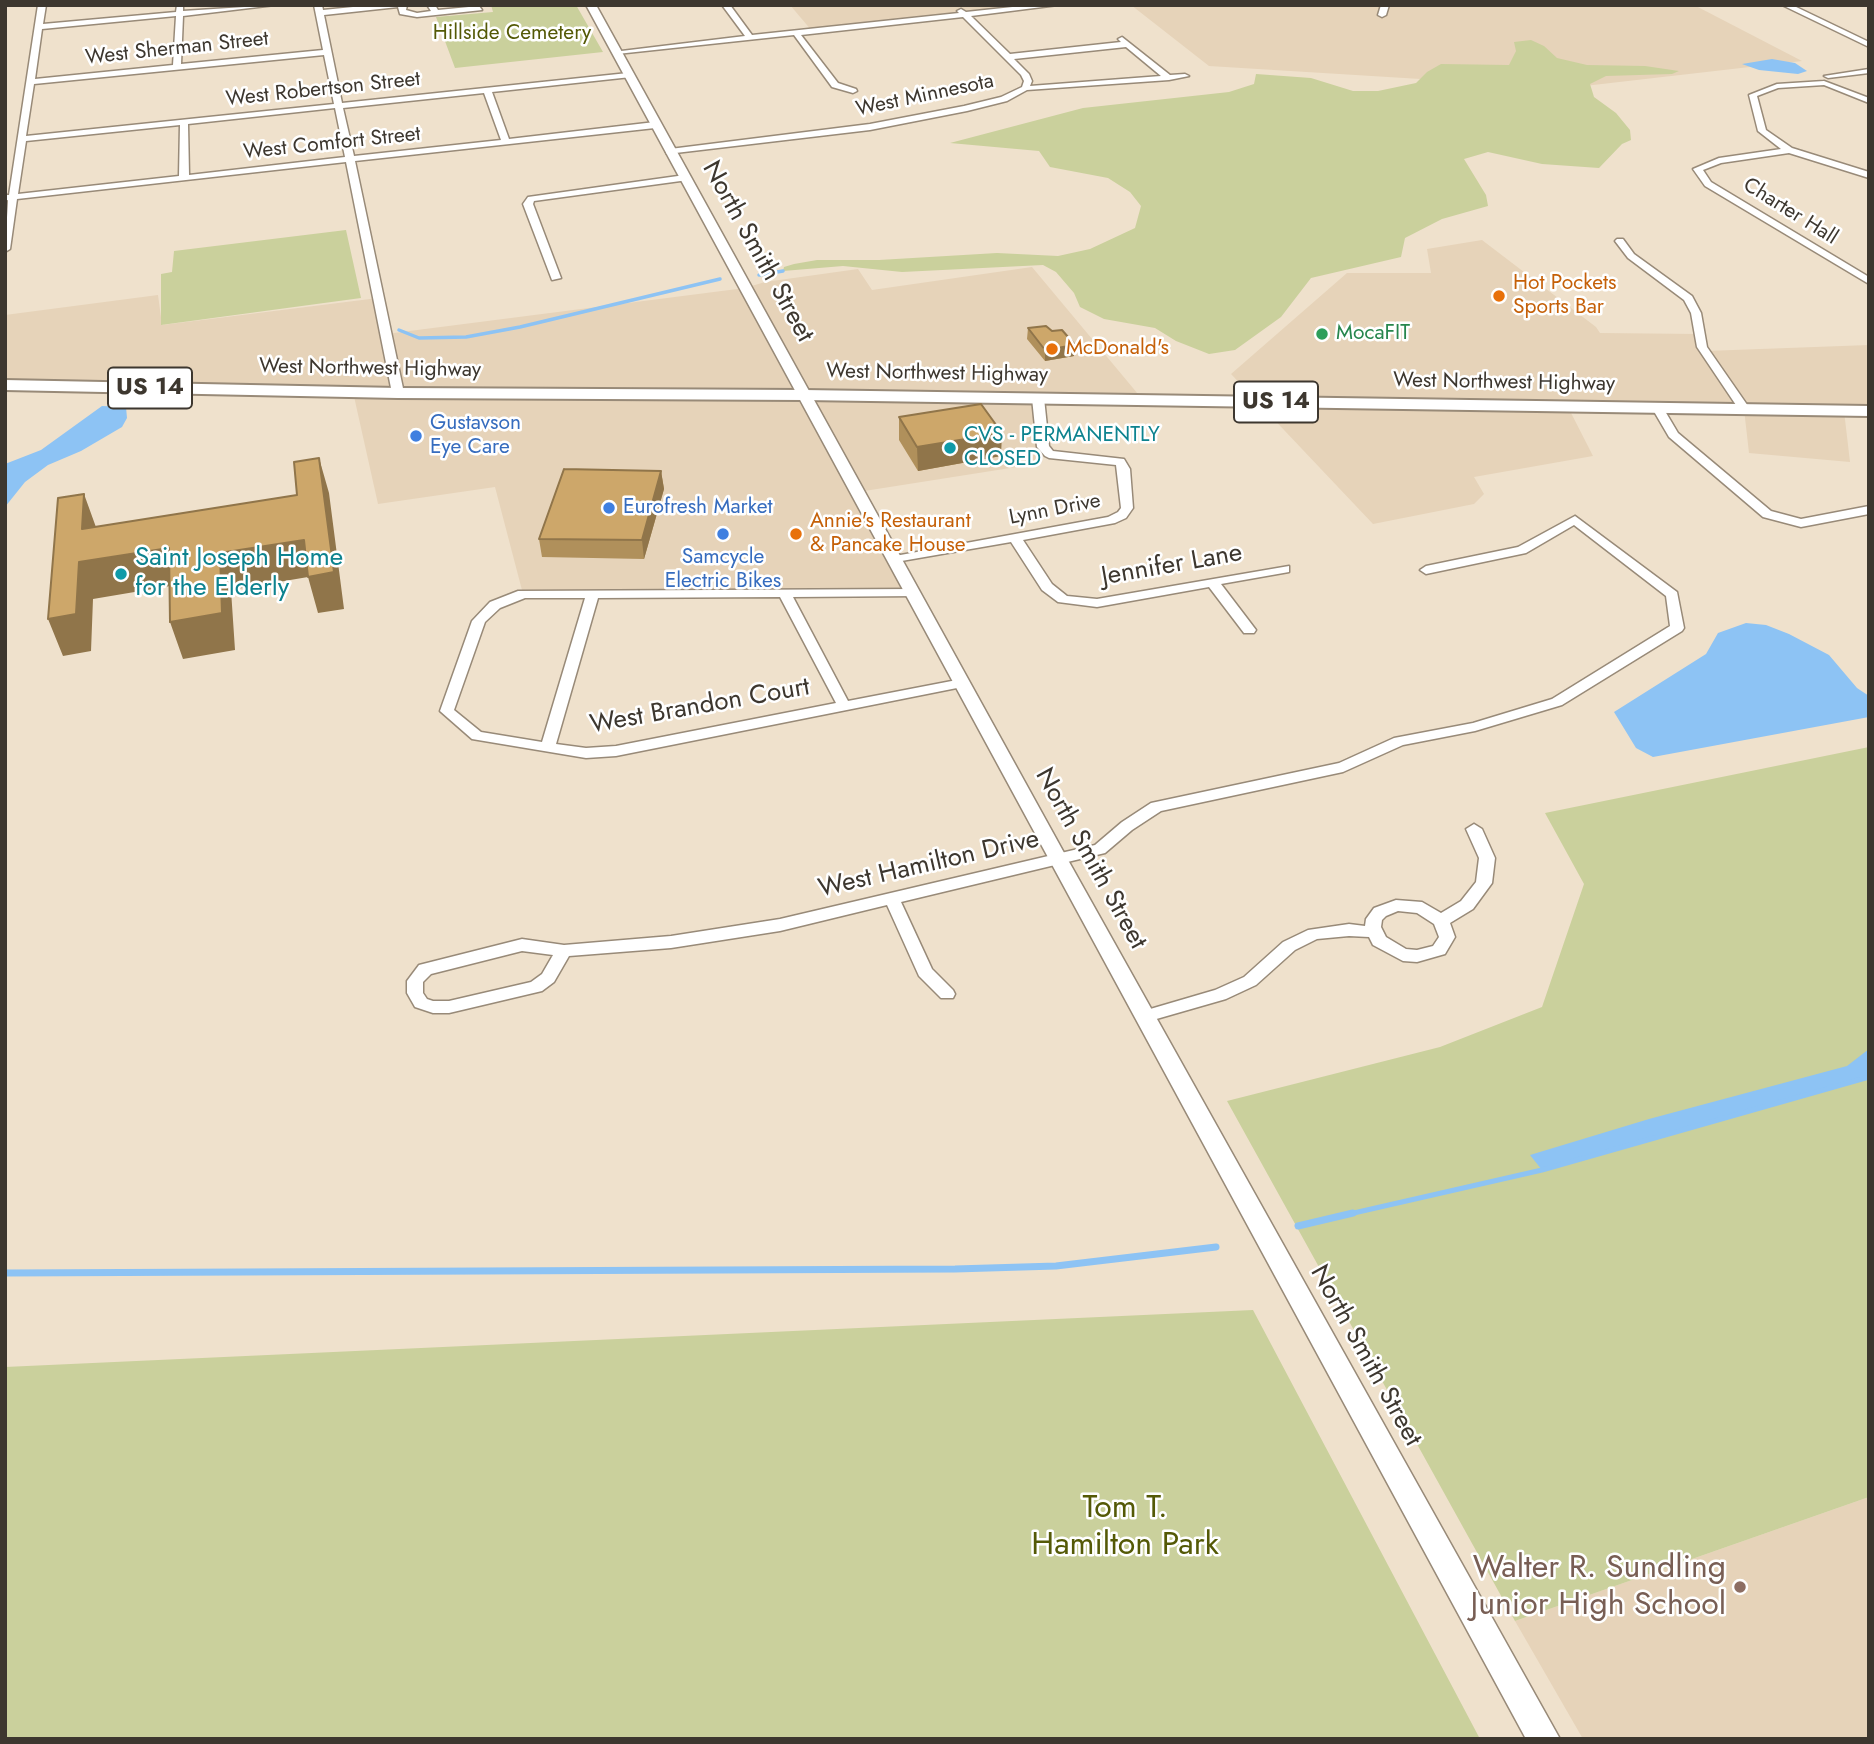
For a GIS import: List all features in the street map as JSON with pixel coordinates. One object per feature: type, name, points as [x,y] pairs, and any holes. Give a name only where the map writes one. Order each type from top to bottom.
[{"type":"main road","name":"West Northwest Highway","points":[[5,385],[398,393],[804,395],[1869,411]]},
{"type":"street","points":[[5,249],[9,198],[22,139],[42,5]]},
{"type":"street","points":[[39,27],[180,10],[271,5]]},
{"type":"street","points":[[398,393],[318,9],[401,5],[408,14],[433,9],[479,8]]},
{"type":"street","name":"North Smith Street","points":[[592,5],[1058,860],[1544,1739]]},
{"type":"street","points":[[726,5],[750,38]]},
{"type":"street","points":[[953,5],[1026,74],[1028,81],[1025,88]]},
{"type":"street","points":[[617,52],[1054,5]]},
{"type":"street","points":[[1382,15],[1385,5]]},
{"type":"street","points":[[1786,5],[1869,45]]},
{"type":"street","points":[[177,66],[180,10]]},
{"type":"street","points":[[796,33],[835,85],[853,91]]},
{"type":"street","points":[[1117,35],[1169,78]]},
{"type":"street","points":[[1008,57],[1128,44]]},
{"type":"street","name":"West Sherman Street","points":[[31,82],[327,52]]},
{"type":"street","points":[[1828,76],[1869,71]]},
{"type":"street","name":"West Robertson Street","points":[[22,139],[628,75]]},
{"type":"street","name":"West Minnesota","points":[[670,152],[870,127],[1004,99],[1025,88],[1185,76]]},
{"type":"street","points":[[1869,101],[1824,83],[1777,86],[1754,95],[1762,131],[1789,149],[1869,175]]},
{"type":"street","points":[[488,90],[506,142]]},
{"type":"street","points":[[184,122],[184,178]]},
{"type":"street","name":"West Comfort Street","points":[[9,198],[656,125]]},
{"type":"street","name":"Charter Hall","points":[[1789,149],[1719,161],[1698,169],[1708,184],[1869,281]]},
{"type":"street","points":[[556,278],[528,204],[531,199],[685,178]]},
{"type":"street","points":[[1620,241],[1631,256],[1688,299],[1696,313],[1702,346],[1744,409]]},
{"type":"street","name":"Lynn Drive","points":[[895,560],[1111,520],[1122,515],[1127,508],[1124,468],[1120,462],[1049,454],[1043,447],[1038,398]]},
{"type":"street","points":[[1658,408],[1674,435],[1768,514],[1801,523],[1869,510]]},
{"type":"street","name":"West Hamilton Drive","points":[[564,951],[559,964],[548,978],[536,987],[449,1007],[433,1007],[421,1003],[415,993],[415,981],[425,969],[522,945],[564,951],[698,938],[780,925],[1100,849],[1127,826],[1156,807],[1343,767],[1399,741],[1475,727],[1557,702],[1677,628],[1672,595],[1575,520],[1522,550],[1426,570]]},
{"type":"street","name":"Jennifer Lane","points":[[1015,538],[1047,587],[1063,599],[1097,603],[1284,569]]},
{"type":"street","points":[[1212,583],[1249,630]]},
{"type":"street","name":"West Brandon Court","points":[[913,593],[523,594],[495,605],[479,621],[447,711],[477,736],[586,753],[616,751],[962,683]]},
{"type":"street","points":[[548,747],[593,594]]},
{"type":"street","points":[[785,594],[844,706]]},
{"type":"street","points":[[1441,921],[1466,905],[1484,883],[1487,859],[1474,829]]},
{"type":"street","points":[[892,900],[925,972],[947,994]]},
{"type":"street","points":[[1396,906],[1422,908],[1441,921],[1447,937],[1444,945],[1429,955],[1417,956],[1391,950],[1374,932],[1374,919],[1380,912],[1396,906]]},
{"type":"street","points":[[1146,1016],[1220,995],[1250,981],[1289,946],[1314,934],[1349,930],[1374,932]]},
{"type":"shaded area","points":[[790,5],[1054,5],[812,31]]},
{"type":"shaded area","points":[[1131,5],[1694,5],[1802,61],[1567,88],[1209,66]]},
{"type":"shaded area","points":[[1482,240],[1596,327],[1600,333],[1699,334],[1706,351],[1869,345],[1869,411],[1844,411],[1850,462],[1749,453],[1744,409],[1568,407],[1593,456],[1474,477],[1484,494],[1474,504],[1373,524],[1231,374],[1347,273],[1431,273],[1427,249]]},
{"type":"shaded area","points":[[1032,267],[1143,400],[1038,398],[1042,463],[858,492],[913,593],[523,594],[495,487],[378,504],[353,392],[5,385],[5,315],[158,295],[162,325],[378,298],[386,334],[745,288],[765,282],[858,269],[872,290]]},
{"type":"shaded area","name":"Walter R. Sundling Junior High School","points":[[1869,1497],[1869,1739],[1583,1739],[1515,1621]]},
{"type":"green space","name":"Hillside Cemetery","points":[[491,5],[576,5],[603,52],[455,68],[436,17],[493,12]]},
{"type":"green space","points":[[1531,40],[1544,46],[1557,58],[1587,65],[1645,66],[1679,71],[1672,74],[1606,76],[1590,84],[1594,97],[1616,113],[1630,130],[1631,140],[1622,144],[1599,168],[1542,164],[1488,152],[1464,159],[1486,195],[1488,206],[1442,219],[1405,238],[1401,257],[1311,278],[1281,317],[1235,350],[1209,354],[1176,341],[1155,328],[1104,319],[1080,307],[1074,293],[1056,272],[1043,265],[902,272],[843,266],[783,271],[784,267],[817,260],[879,260],[997,253],[1058,256],[1090,249],[1135,228],[1141,206],[1130,192],[1108,178],[1050,167],[1039,151],[950,143],[1083,108],[1229,92],[1254,84],[1256,74],[1311,78],[1353,91],[1378,91],[1416,83],[1427,72],[1441,64],[1509,65],[1516,51],[1514,42]]},
{"type":"green space","points":[[346,230],[361,298],[161,325],[161,274],[172,272],[174,251]]},
{"type":"green space","points":[[1869,747],[1869,1497],[1515,1621],[1227,1101],[1440,1047],[1542,1007],[1584,884],[1545,813]]},
{"type":"green space","name":"Tom T. Hamilton Park","points":[[1253,1310],[1480,1739],[5,1739],[5,1367]]},
{"type":"water","points":[[1772,59],[1795,63],[1807,71],[1798,74],[1759,70],[1742,64]]},
{"type":"water","points":[[102,406],[126,407],[127,418],[122,427],[81,451],[48,465],[25,482],[5,507],[5,464],[41,450]]},
{"type":"water","points":[[1746,623],[1766,625],[1829,655],[1857,688],[1869,696],[1869,717],[1653,757],[1636,748],[1614,712],[1706,654],[1718,633]]},
{"type":"water","points":[[1869,1049],[1869,1077],[1542,1170],[1530,1155],[1649,1119],[1847,1066]]},
{"type":"building","points":[[1046,326],[1052,331],[1062,330],[1075,345],[1045,350],[1028,328]]},
{"type":"building","points":[[981,404],[1002,433],[917,447],[899,417]]},
{"type":"building","points":[[319,458],[334,572],[308,577],[304,540],[220,553],[222,613],[170,622],[169,548],[79,562],[76,614],[48,619],[58,498],[84,494],[82,529],[297,495],[294,462]]},
{"type":"building","name":"Eurofresh Market","points":[[564,469],[661,471],[642,540],[539,539]]},
{"type":"waterway","points":[[759,275],[783,271]]},
{"type":"waterway","points":[[399,330],[419,338],[466,337],[520,327],[720,279]]},
{"type":"waterway","points":[[1345,1215],[1542,1170],[1869,1077]]},
{"type":"waterway","points":[[1298,1226],[1353,1213]]},
{"type":"waterway","points":[[5,1273],[955,1269],[1056,1266],[1216,1247]]},
{"type":"place","name":"Hot Pockets Sports Bar","points":[[1499,296]]},
{"type":"place","name":"MocaFIT","points":[[1322,334]]},
{"type":"place","name":"McDonald's","points":[[1052,349]]},
{"type":"place","name":"Gustavson Eye Care","points":[[416,436]]},
{"type":"place","name":"CVS - PERMANENTLY CLOSED","points":[[950,448]]},
{"type":"place","name":"Eurofresh Market","points":[[609,508]]},
{"type":"place","name":"Samcycle Electric Bikes","points":[[723,534]]},
{"type":"place","name":"Annie's Restaurant & Pancake House","points":[[796,534]]},
{"type":"place","name":"Saint Joseph Home for the Elderly","points":[[121,574]]},
{"type":"place","name":"Walter R. Sundling Junior High School","points":[[1740,1587]]}]
